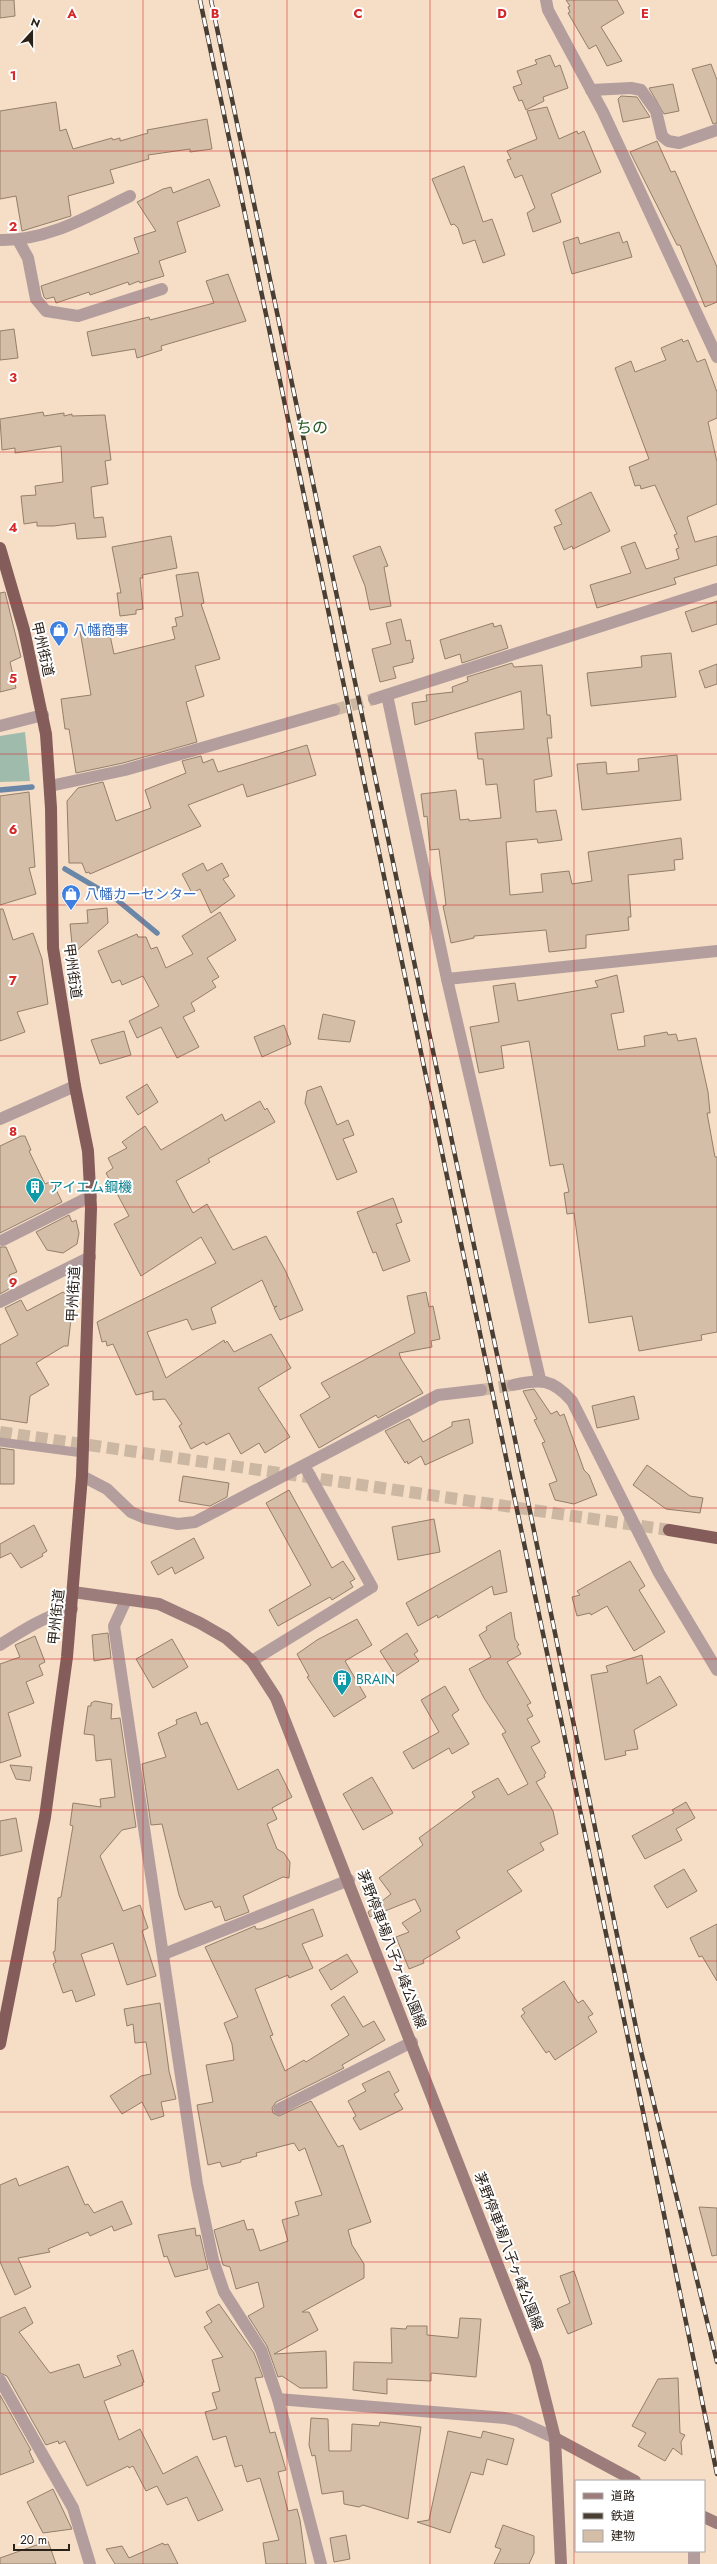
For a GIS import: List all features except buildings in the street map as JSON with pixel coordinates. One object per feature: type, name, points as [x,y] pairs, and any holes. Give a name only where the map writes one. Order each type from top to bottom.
[{"type":"highway","name":"甲州街道","points":[[0,2044],[45,1817],[72,1609],[82,1476],[90,1257],[88,1151],[75,1086],[53,948],[50,786],[43,715],[24,630],[1,553]]},
{"type":"highway","points":[[669,1530],[717,1538]]},
{"type":"main road","name":"茅野停車場八子ヶ峰公園線","points":[[73,1592],[159,1604],[200,1623],[226,1638],[252,1661],[276,1698],[349,1880],[536,2363],[555,2438],[561,2564]]},
{"type":"main road","points":[[555,2438],[633,2480]]},
{"type":"main road","points":[[705,2518],[717,2524]]},
{"type":"street","points":[[546,0],[548,10],[591,90],[717,357]]},
{"type":"street","points":[[591,90],[631,88],[641,90],[656,111],[662,136],[668,141],[679,142],[717,130]]},
{"type":"street","points":[[0,240],[18,240],[54,232],[130,196]]},
{"type":"street","points":[[18,240],[28,258],[36,299],[46,311],[78,316],[162,289]]},
{"type":"street","points":[[374,699],[717,589]]},
{"type":"street","points":[[387,695],[447,979],[540,1379]]},
{"type":"street","points":[[50,786],[125,770],[334,710]]},
{"type":"street","points":[[0,726],[43,715]]},
{"type":"street","points":[[447,979],[717,951]]},
{"type":"street","points":[[0,1119],[75,1086]]},
{"type":"street","points":[[3,1240],[90,1196]]},
{"type":"street","points":[[0,1302],[90,1257]]},
{"type":"street","points":[[513,1385],[540,1379],[563,1390],[572,1401],[659,1572],[717,1670]]},
{"type":"street","points":[[82,1476],[107,1489],[131,1512],[145,1518],[178,1524],[195,1522],[305,1466],[438,1394],[481,1390]]},
{"type":"street","points":[[252,1661],[372,1587],[305,1466]]},
{"type":"street","points":[[126,1600],[114,1626],[197,2184],[213,2260],[224,2292],[261,2350],[278,2398],[321,2564]]},
{"type":"street","points":[[0,1645],[46,1618],[72,1609]]},
{"type":"street","points":[[164,1954],[349,1880]]},
{"type":"street","points":[[279,2109],[412,2042]]},
{"type":"street","points":[[0,2380],[73,2508],[90,2564]]},
{"type":"street","points":[[278,2398],[505,2418],[518,2421],[555,2438]]},
{"type":"street","points":[[694,2552],[694,2564]]},
{"type":"lane","points":[[0,1442],[83,1453]]},
{"type":"green space","points":[[25,732],[30,781],[0,782],[0,736]]},
{"type":"waterway","points":[[0,790],[32,787]]},
{"type":"waterway","points":[[65,869],[116,899],[157,933]]},
{"type":"tunnel","points":[[334,710],[374,699]]},
{"type":"tunnel","points":[[481,1390],[513,1385]]},
{"type":"tunnel","points":[[0,1432],[669,1530]]},
{"type":"railway","points":[[200,0],[630,2048],[717,2474]]},
{"type":"railway","points":[[211,0],[525,1487],[640,2047],[717,2362]]},
{"type":"place","name":"八幡商事","points":[[59,647]]},
{"type":"place","name":"八幡カーセンター","points":[[71,911]]},
{"type":"place","name":"アイエム鋼機","points":[[35,1204]]},
{"type":"place","name":"BRAIN","points":[[342,1696]]},
{"type":"district","name":"ちの","points":[[312,427]]}]
